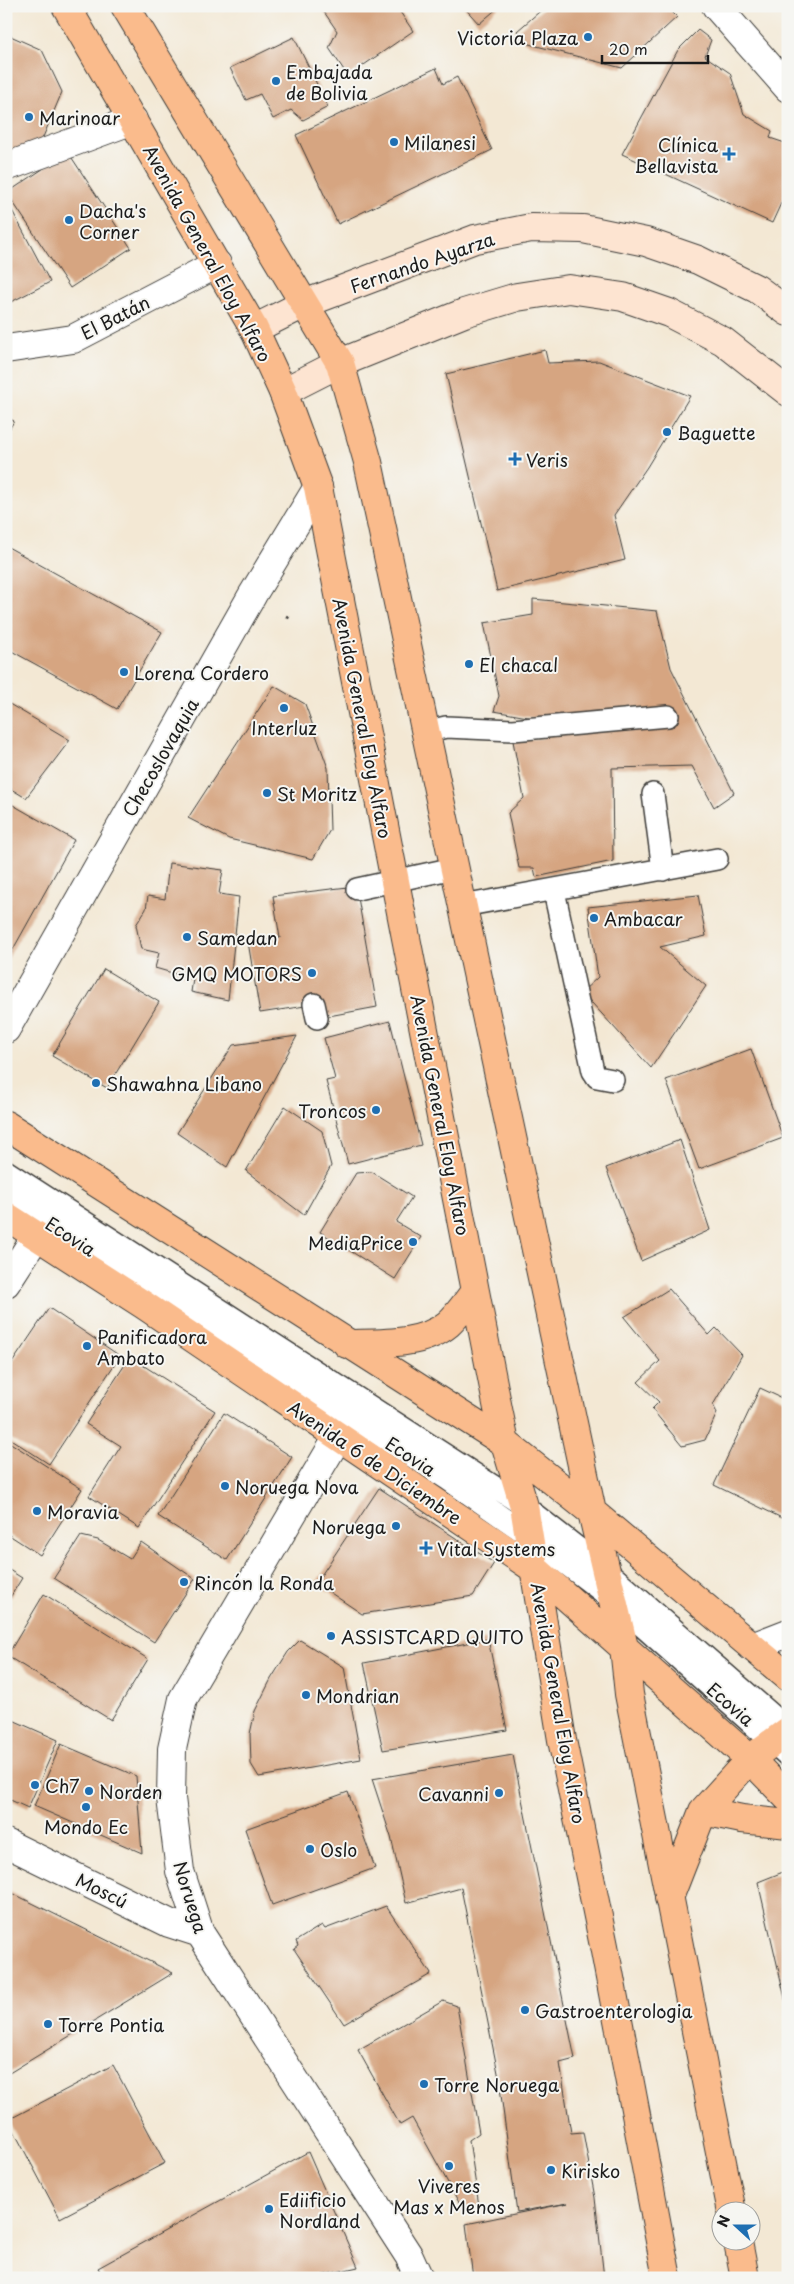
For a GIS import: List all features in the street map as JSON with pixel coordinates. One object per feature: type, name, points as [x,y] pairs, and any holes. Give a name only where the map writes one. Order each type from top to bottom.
[{"type":"main road","name":"Avenida General Eloy Alfaro","points":[[66,6],[254,329],[283,392],[318,488],[505,1444],[524,1506],[536,1570],[562,1740],[604,1946],[667,2278]]},
{"type":"main road","points":[[125,6],[340,363],[368,462],[592,1512],[624,1647],[629,1694],[730,2202]]},
{"type":"main road","name":"Fernando Ayarza","points":[[254,329],[304,304],[475,240],[531,228],[583,229],[646,242],[698,260],[757,289],[788,312]]},
{"type":"main road","points":[[283,392],[340,363],[464,313],[517,297],[569,289],[623,297],[669,313],[723,341],[788,392]]},
{"type":"main road","points":[[6,1125],[505,1444],[592,1512],[788,1677]]},
{"type":"main road","name":"Avenida 6 de Diciembre","points":[[6,1216],[536,1570],[750,1759],[788,1798]]},
{"type":"main road","points":[[347,1344],[413,1339],[436,1331],[448,1324],[475,1291]]},
{"type":"main road","points":[[669,1898],[703,1811],[750,1759],[784,1739]]},
{"type":"main road","points":[[703,1811],[742,1819],[788,1824]]},
{"type":"main road","points":[[740,2252],[745,2278]]},
{"type":"street","points":[[716,6],[788,88]]},
{"type":"street","points":[[6,167],[133,120]]},
{"type":"street","name":"El Batán","points":[[6,349],[73,339],[217,264]]},
{"type":"street","name":"Checoslovaquia","points":[[6,1029],[253,594],[318,488]]},
{"type":"street","points":[[6,1283],[37,1235]]},
{"type":"street","name":"Noruega","points":[[338,1437],[183,1699],[172,1749],[171,1798],[180,1871],[200,1933],[409,2256],[419,2278]]},
{"type":"street","points":[[752,1646],[788,1633]]},
{"type":"street","name":"Moscú","points":[[6,1843],[169,1923],[200,1933]]},
{"type":"lane","points":[[425,732],[446,727],[512,730],[668,716]]},
{"type":"lane","points":[[653,794],[664,870]]},
{"type":"lane","points":[[462,906],[717,859]]},
{"type":"lane","points":[[356,889],[454,868]]},
{"type":"lane","points":[[554,890],[593,1071],[597,1077],[613,1080]]},
{"type":"lane","name":"Ecovia","points":[[6,1171],[524,1506],[606,1570],[784,1739]]},
{"type":"lane","name":"Ecovia","points":[[6,1194],[447,1479],[529,1536],[613,1600],[784,1739]]},
{"type":"path","points":[[286,616],[292,619]]},
{"type":"building","points":[[320,6],[396,6],[413,31],[348,76],[329,48],[337,31]]},
{"type":"building","points":[[463,6],[500,6],[479,24]]},
{"type":"building","name":"Victoria Plaza","points":[[546,6],[666,6],[677,17],[622,68],[525,43],[517,31]]},
{"type":"building","points":[[698,30],[711,40],[705,56],[730,73],[744,114],[772,131],[770,138],[788,144],[788,167],[784,176],[788,178],[788,188],[772,223],[622,154],[678,50]]},
{"type":"building","name":"Marinoar","points":[[6,34],[42,50],[62,92],[41,142],[6,157]]},
{"type":"building","name":"Embajada de Bolivia","points":[[294,37],[328,107],[303,120],[291,110],[273,119],[260,94],[246,100],[230,68]]},
{"type":"building","name":"Milanesi","points":[[436,68],[443,84],[457,77],[492,150],[338,224],[296,135]]},
{"type":"building","name":"Dacha's Corner","points":[[68,152],[131,248],[70,288],[7,193]]},
{"type":"building","points":[[6,199],[50,282],[11,302],[6,292]]},
{"type":"building","points":[[545,350],[548,363],[599,361],[690,396],[647,467],[614,515],[625,560],[497,591],[446,374]]},
{"type":"building","points":[[6,417],[14,421],[6,435]]},
{"type":"building","points":[[6,546],[162,632],[117,709],[6,648]]},
{"type":"building","points":[[533,599],[657,611],[671,668],[734,793],[714,807],[692,766],[612,768],[613,861],[536,877],[534,868],[519,868],[508,813],[524,798],[513,741],[543,738],[539,719],[494,711],[499,696],[484,623],[533,615]]},
{"type":"building","name":"St Moritz","points":[[274,686],[305,704],[328,768],[330,830],[313,859],[229,839],[188,818]]},
{"type":"building","points":[[6,702],[70,740],[26,798],[6,786]]},
{"type":"building","points":[[6,801],[74,840],[6,962]]},
{"type":"building","name":"Samedan","points":[[169,863],[223,870],[219,894],[239,897],[228,1000],[191,992],[193,979],[155,968],[159,953],[141,949],[136,925],[146,909],[148,896],[165,899]]},
{"type":"building","name":"GMQ MOTORS","points":[[356,886],[377,1007],[318,1018],[318,1004],[260,1013],[248,942],[280,938],[273,896]]},
{"type":"building","points":[[698,895],[706,936],[660,947],[706,986],[651,1068],[582,992],[598,977],[588,907]]},
{"type":"building","points":[[104,969],[159,1002],[107,1088],[52,1056]]},
{"type":"building","points":[[390,1021],[421,1145],[348,1164],[326,1081],[335,1079],[324,1038]]},
{"type":"building","points":[[297,1036],[227,1167],[177,1133],[233,1045]]},
{"type":"building","points":[[751,1049],[783,1138],[699,1169],[666,1080]]},
{"type":"building","points":[[285,1106],[322,1131],[331,1166],[304,1215],[246,1171]]},
{"type":"building","points":[[680,1140],[710,1230],[641,1261],[606,1168]]},
{"type":"building","points":[[372,1172],[412,1197],[396,1222],[421,1237],[395,1279],[320,1232],[356,1173]]},
{"type":"building","points":[[669,1289],[709,1335],[716,1328],[742,1355],[713,1405],[717,1413],[705,1440],[682,1446],[652,1409],[659,1402],[638,1382],[660,1361],[624,1317]]},
{"type":"building","points":[[49,1308],[120,1356],[49,1464],[6,1436],[6,1372]]},
{"type":"building","points":[[130,1357],[215,1411],[139,1528],[89,1496],[121,1446],[86,1424]]},
{"type":"building","points":[[760,1388],[788,1401],[788,1521],[714,1485]]},
{"type":"building","name":"Noruega Nova","points":[[224,1413],[292,1457],[227,1560],[158,1516]]},
{"type":"building","name":"Moravia","points":[[6,1440],[82,1489],[40,1555],[6,1533]]},
{"type":"building","name":"Noruega","points":[[379,1488],[494,1563],[473,1596],[362,1614],[316,1583]]},
{"type":"building","points":[[81,1536],[98,1540],[130,1559],[141,1542],[195,1579],[154,1642],[54,1578]]},
{"type":"building","points":[[6,1568],[22,1578],[6,1604]]},
{"type":"building","points":[[44,1594],[148,1659],[111,1720],[7,1656]]},
{"type":"building","points":[[488,1639],[507,1730],[383,1750],[364,1663]]},
{"type":"building","name":"Mondrian","points":[[300,1640],[344,1667],[361,1759],[259,1777],[251,1764],[250,1734],[255,1711],[271,1679],[288,1652]]},
{"type":"building","points":[[6,1717],[58,1740],[28,1808],[6,1798]]},
{"type":"building","name":"Norden","points":[[61,1744],[136,1776],[142,1853],[34,1806]]},
{"type":"building","points":[[513,1755],[575,2059],[560,2063],[571,2133],[583,2132],[595,2198],[604,2278],[473,2278],[466,2224],[568,2203],[517,2212],[498,2073],[461,1888],[406,1903],[391,1837],[372,1779]]},
{"type":"building","name":"Oslo","points":[[348,1792],[375,1868],[272,1905],[245,1829]]},
{"type":"building","points":[[788,1870],[788,2007],[787,2007],[758,1882]]},
{"type":"building","name":"Torre Pontia","points":[[6,1890],[173,1973],[6,2075]]},
{"type":"building","points":[[386,1906],[431,1974],[344,2024],[294,1949],[298,1946],[296,1941],[322,1925],[325,1929]]},
{"type":"building","name":"Torre Noruega","points":[[443,2001],[457,2006],[479,2133],[469,2140],[479,2206],[462,2208],[412,2118],[400,2125],[358,2050]]},
{"type":"building","points":[[113,2065],[165,2163],[60,2218],[8,2120]]},
{"type":"building","name":"Ediificio Nordland","points":[[308,2152],[358,2267],[311,2278],[104,2278],[98,2268]]},
{"type":"place","name":"Victoria Plaza","points":[[588,37]]},
{"type":"place","name":"Embajada de Bolivia","points":[[276,81]]},
{"type":"place","name":"Marinoar","points":[[29,117]]},
{"type":"place","name":"Milanesi","points":[[394,142]]},
{"type":"place","name":"Clínica Bellavista","points":[[729,154]]},
{"type":"place","name":"Dacha's Corner","points":[[69,220]]},
{"type":"place","name":"Baguette","points":[[667,432]]},
{"type":"place","name":"Veris","points":[[515,459]]},
{"type":"place","name":"El chacal","points":[[469,664]]},
{"type":"place","name":"Lorena Cordero","points":[[124,672]]},
{"type":"place","name":"Interluz","points":[[284,708]]},
{"type":"place","name":"St Moritz","points":[[267,793]]},
{"type":"place","name":"Ambacar","points":[[594,918]]},
{"type":"place","name":"Samedan","points":[[187,937]]},
{"type":"place","name":"GMQ MOTORS","points":[[312,973]]},
{"type":"place","name":"Shawahna Libano","points":[[96,1083]]},
{"type":"place","name":"Troncos","points":[[376,1110]]},
{"type":"place","name":"MediaPrice","points":[[413,1242]]},
{"type":"place","name":"Panificadora Ambato","points":[[87,1346]]},
{"type":"place","name":"Noruega Nova","points":[[225,1486]]},
{"type":"place","name":"Moravia","points":[[37,1511]]},
{"type":"place","name":"Noruega","points":[[396,1526]]},
{"type":"place","name":"Vital Systems","points":[[426,1548]]},
{"type":"place","name":"Rincón la Ronda","points":[[184,1582]]},
{"type":"place","name":"ASSISTCARD QUITO","points":[[331,1636]]},
{"type":"place","name":"Mondrian","points":[[306,1695]]},
{"type":"place","name":"Ch7","points":[[35,1785]]},
{"type":"place","name":"Norden","points":[[89,1791]]},
{"type":"place","name":"Cavanni","points":[[499,1793]]},
{"type":"place","name":"Mondo Ec","points":[[86,1807]]},
{"type":"place","name":"Oslo","points":[[310,1849]]},
{"type":"place","name":"Gastroenterologia","points":[[525,2010]]},
{"type":"place","name":"Torre Pontia","points":[[48,2024]]},
{"type":"place","name":"Torre Noruega","points":[[424,2084]]},
{"type":"place","name":"Viveres Mas x Menos","points":[[449,2166]]},
{"type":"place","name":"Kirisko","points":[[551,2170]]},
{"type":"place","name":"Ediificio Nordland","points":[[269,2209]]}]
